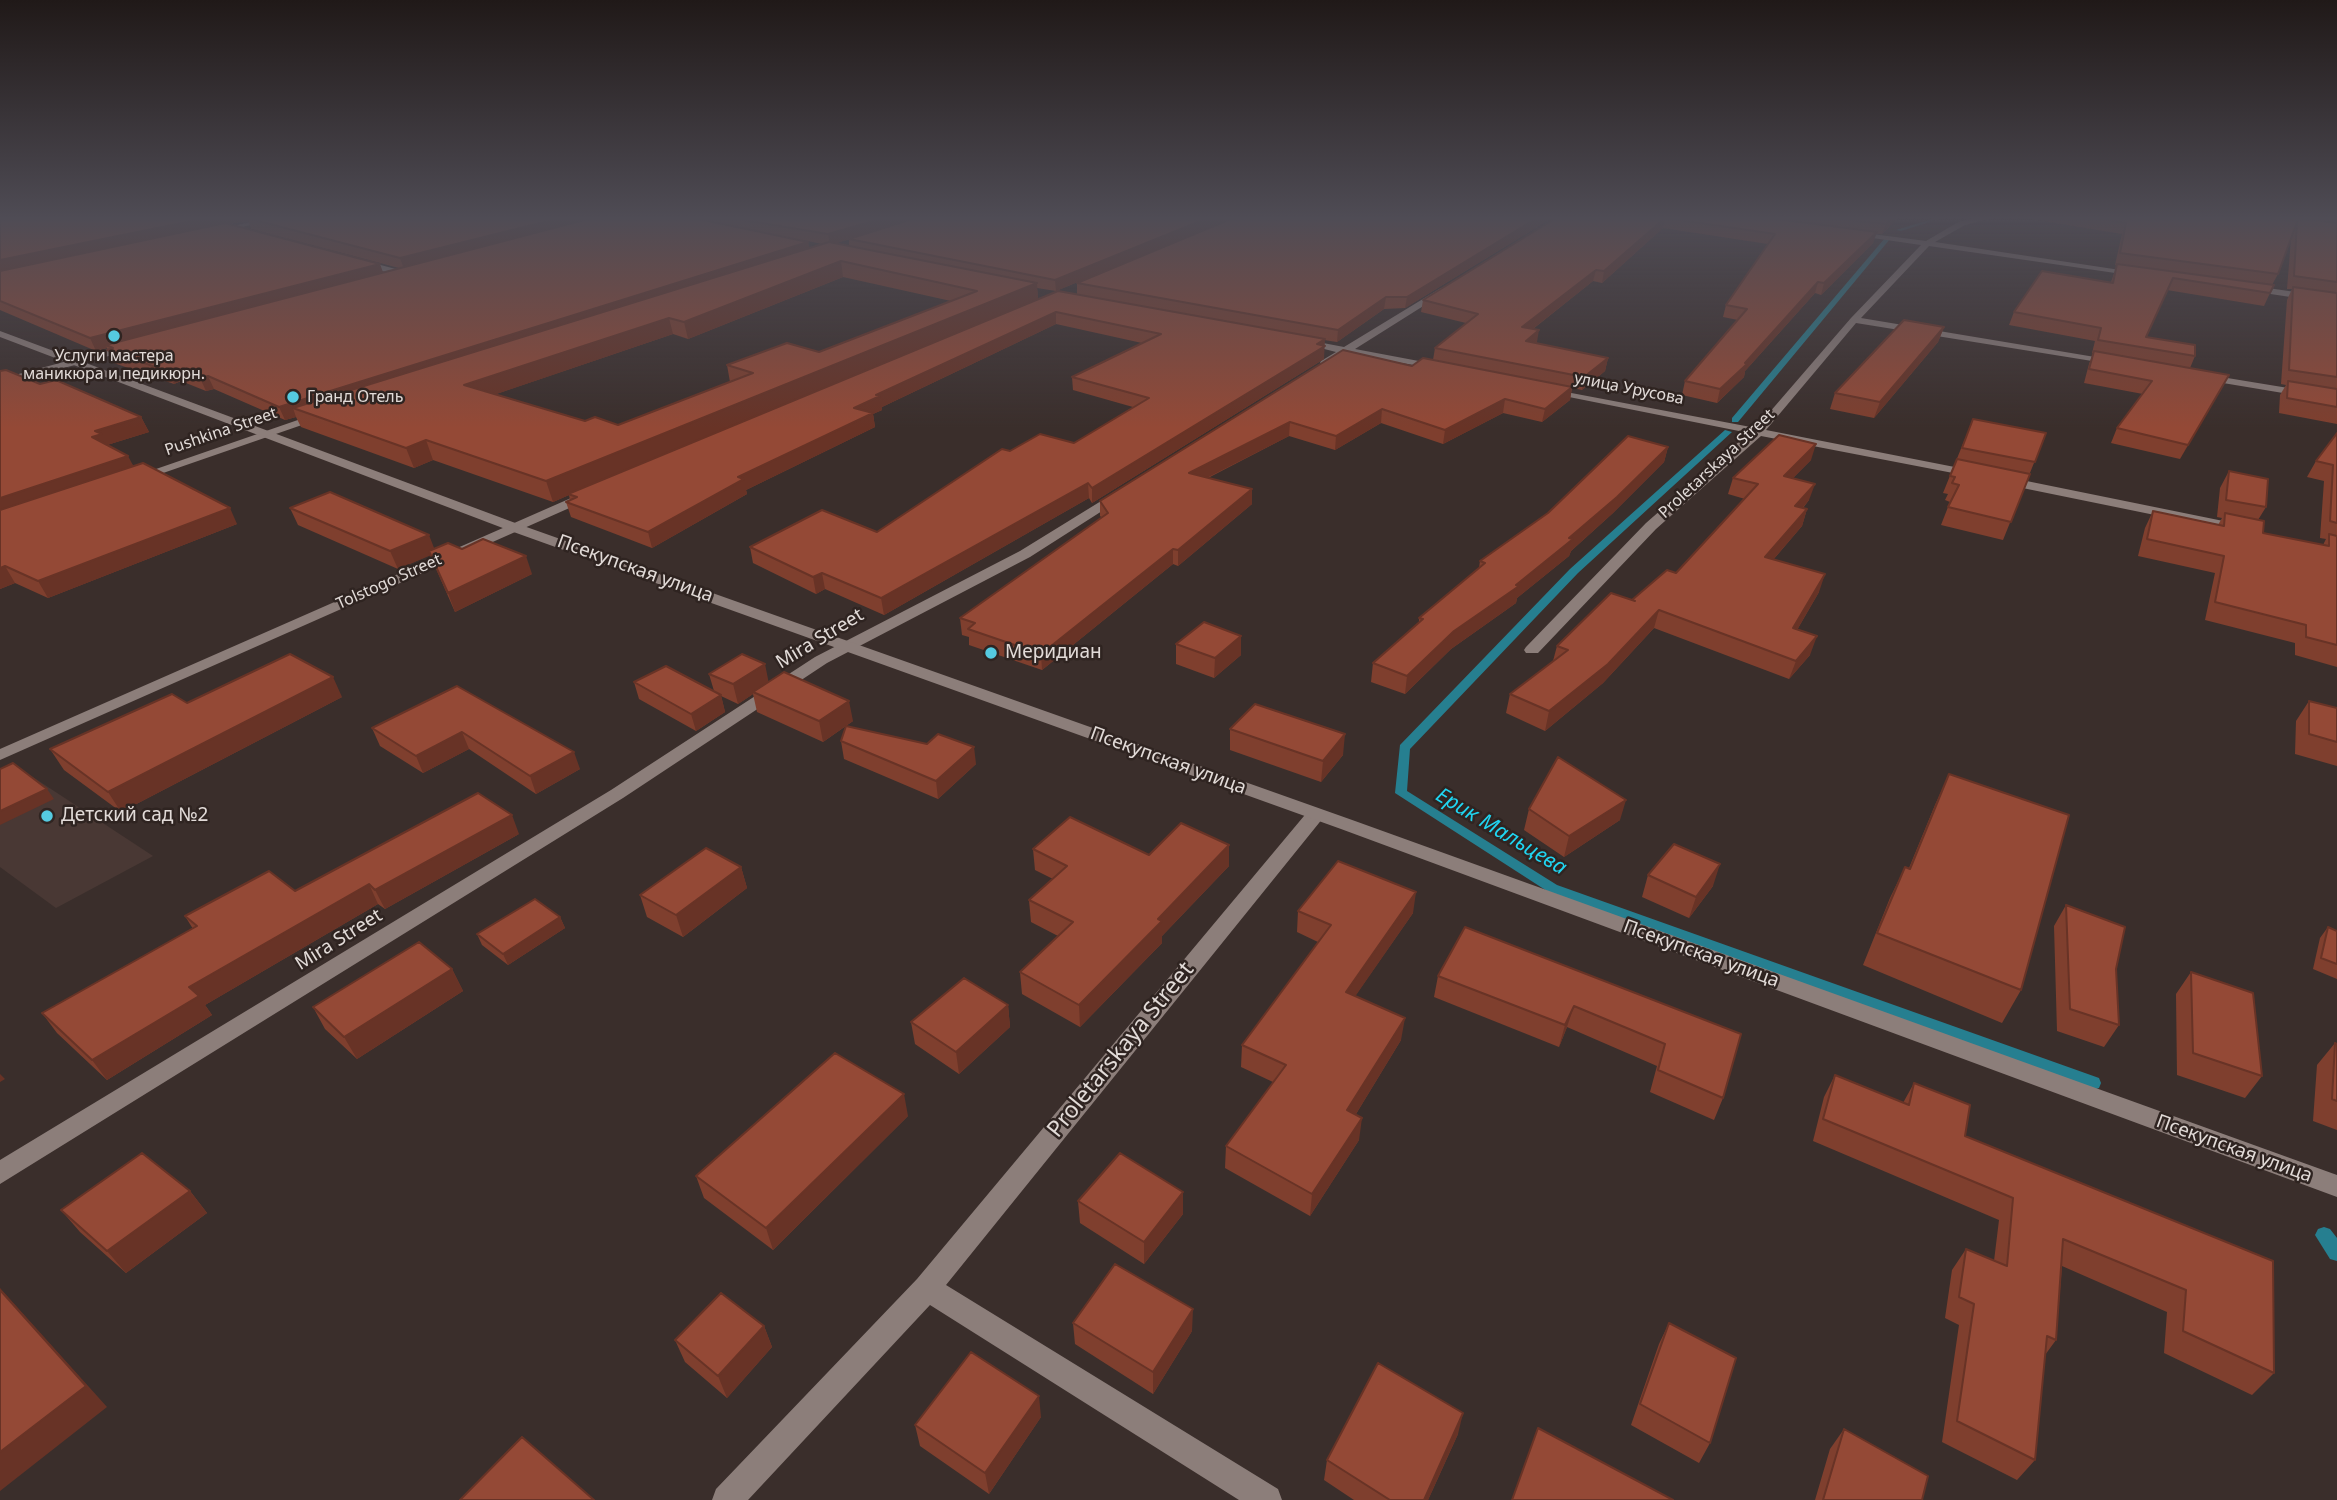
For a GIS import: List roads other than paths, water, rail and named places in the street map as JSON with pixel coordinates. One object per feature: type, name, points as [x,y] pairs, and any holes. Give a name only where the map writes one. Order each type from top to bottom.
[{"type":"street","points":[[1312,372],[1446,288]]},
{"type":"street","name":"Proletarskaya Street","points":[[1532,650],[1651,526],[1759,431],[1885,288]]},
{"type":"street","points":[[2241,288],[2337,301]]},
{"type":"street","points":[[1854,320],[2130,365]]},
{"type":"street","name":"Псекупская улица","points":[[0,334],[513,527],[527,529],[1316,814],[2337,1186]]},
{"type":"street","points":[[1291,340],[1453,370]]},
{"type":"street","points":[[0,382],[149,342]]},
{"type":"street","points":[[2185,374],[2337,399]]},
{"type":"street","name":"улица Урусова","points":[[1533,386],[2256,532]]},
{"type":"street","name":"Pushkina Street","points":[[118,484],[330,412]]},
{"type":"street","name":"Mira Street","points":[[0,1173],[617,794],[847,646],[1025,554],[1128,488]]},
{"type":"street","name":"Tolstogo Street","points":[[0,755],[599,490]]},
{"type":"street","name":"Proletarskaya Street","points":[[727,1500],[927,1288],[1316,814]]},
{"type":"street","points":[[927,1288],[1268,1500]]},
{"type":"waterway","name":"Ерик Мальцева","points":[[1735,420],[1846,288]]},
{"type":"waterway","name":"Ерик Мальцева","points":[[1728,432],[1574,571],[1404,748],[1401,793],[1552,888],[2093,1083]]},
{"type":"waterway","name":"Ерик Мальцева","points":[[2324,1235],[2337,1253]]},
{"type":"place","name":"Услуги мастера маникюра и педикюрн.","points":[[114,336]]},
{"type":"place","name":"Гранд Отель","points":[[293,397]]},
{"type":"place","name":"Меридиан","points":[[991,653]]},
{"type":"place","name":"Детский сад №2","points":[[47,816]]}]
